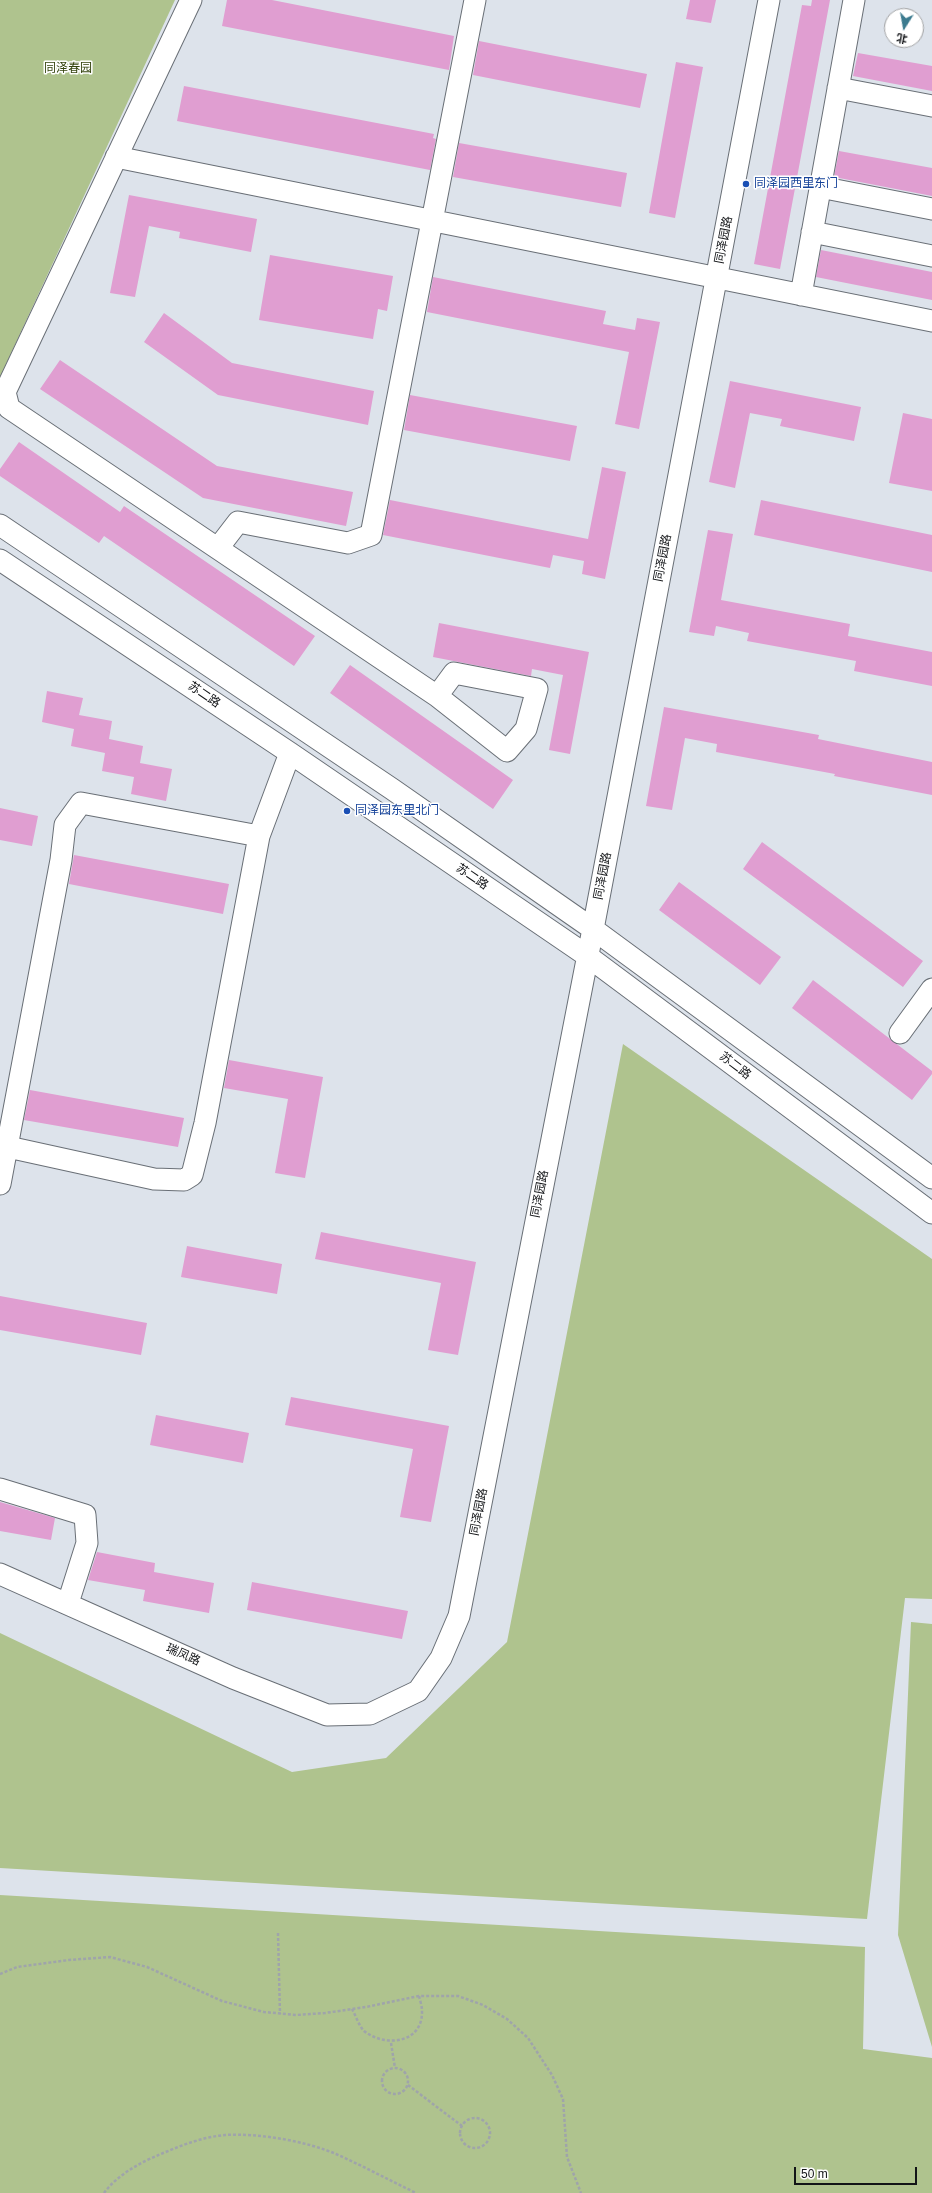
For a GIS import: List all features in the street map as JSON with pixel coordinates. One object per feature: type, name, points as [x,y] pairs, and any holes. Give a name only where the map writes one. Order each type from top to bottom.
[{"type":"street","points":[[190,0],[5,392],[9,408],[437,696],[507,750],[526,729],[537,689],[454,673],[437,696]]},
{"type":"street","points":[[218,548],[238,522],[348,543],[371,535],[475,0]]},
{"type":"street","name":"同泽园路","points":[[370,1714],[418,1691],[441,1658],[459,1616],[586,955],[593,929],[769,0]]},
{"type":"street","points":[[801,295],[854,0]]},
{"type":"street","points":[[838,88],[932,106]]},
{"type":"street","points":[[116,157],[932,322]]},
{"type":"street","points":[[820,187],[932,209]]},
{"type":"street","points":[[812,232],[932,256]]},
{"type":"street","points":[[0,525],[392,789],[593,929],[932,1178]]},
{"type":"street","name":"苏二路","points":[[0,560],[290,753],[586,955],[932,1213]]},
{"type":"street","points":[[8,1147],[154,1179],[184,1180],[192,1175],[205,1123],[259,836],[290,753]]},
{"type":"street","points":[[0,1184],[61,860],[64,825],[81,803],[259,836]]},
{"type":"street","points":[[900,1033],[932,989]]},
{"type":"street","points":[[0,1489],[85,1515],[87,1543],[68,1603]]},
{"type":"street","name":"瑞凤路","points":[[0,1574],[68,1603],[233,1678],[327,1715],[370,1714]]},
{"type":"path","points":[[278,1933],[280,2014]]},
{"type":"path","points":[[0,1974],[17,1967],[69,1960],[110,1957],[146,1967],[222,2001],[280,2014],[296,2015],[352,2009],[419,1996],[458,1996],[483,2005],[507,2019],[528,2038],[552,2075],[563,2099],[567,2157],[581,2193]]},
{"type":"path","points":[[352,2009],[363,2030],[376,2038],[391,2042],[403,2040],[415,2032],[421,2021],[422,2011],[419,1996]]},
{"type":"path","points":[[391,2042],[395,2068]]},
{"type":"path","points":[[395,2068],[384,2074],[382,2078],[383,2087],[390,2093],[398,2094],[408,2085]]},
{"type":"path","points":[[395,2068],[406,2073],[408,2085],[462,2126]]},
{"type":"path","points":[[479,2119],[483,2121],[489,2128],[490,2133],[487,2142],[478,2147],[465,2144],[461,2135],[462,2126],[469,2120],[479,2119]]},
{"type":"path","points":[[104,2193],[111,2184],[148,2160],[188,2142],[226,2135],[269,2138],[309,2145],[335,2154],[416,2193]]},
{"type":"green space","name":"同泽春园","points":[[0,0],[175,0],[0,377]]},
{"type":"green space","points":[[623,1044],[932,1259],[932,1599],[905,1598],[867,1919],[0,1868],[0,1633],[292,1772],[386,1758],[507,1642]]},
{"type":"green space","points":[[911,1622],[932,1624],[932,2047],[898,1935]]},
{"type":"green space","points":[[0,1895],[865,1947],[863,2049],[932,2058],[932,2193],[0,2193]]},
{"type":"building","points":[[227,0],[272,0],[454,36],[449,70],[222,26]]},
{"type":"building","points":[[690,0],[716,0],[711,23],[686,19]]},
{"type":"building","points":[[812,0],[830,0],[780,269],[754,264],[802,5],[811,6]]},
{"type":"building","points":[[479,41],[647,74],[640,108],[473,75]]},
{"type":"building","points":[[858,53],[932,66],[932,91],[853,76]]},
{"type":"building","points":[[676,62],[703,67],[675,218],[649,213]]},
{"type":"building","points":[[184,86],[434,134],[433,138],[436,139],[430,170],[177,121]]},
{"type":"building","points":[[459,143],[627,173],[621,207],[453,177]]},
{"type":"building","points":[[839,151],[932,168],[932,196],[834,177]]},
{"type":"building","points":[[129,195],[257,219],[251,252],[179,238],[180,232],[149,226],[135,297],[110,293]]},
{"type":"building","points":[[821,250],[932,272],[932,300],[816,277]]},
{"type":"building","points":[[270,255],[393,276],[387,311],[378,309],[373,339],[259,320]]},
{"type":"building","points":[[433,277],[606,311],[603,324],[635,330],[637,318],[660,322],[639,429],[615,424],[629,352],[427,312]]},
{"type":"building","points":[[164,313],[232,363],[374,391],[368,425],[218,395],[144,342]]},
{"type":"building","points":[[60,360],[217,466],[353,492],[346,526],[203,498],[40,389]]},
{"type":"building","points":[[730,381],[861,407],[854,441],[780,426],[782,419],[750,413],[735,488],[709,482]]},
{"type":"building","points":[[410,395],[577,426],[570,461],[404,430]]},
{"type":"building","points":[[903,413],[932,419],[932,491],[889,483]]},
{"type":"building","points":[[19,442],[120,512],[124,506],[315,636],[294,666],[104,536],[99,543],[0,476],[0,469]]},
{"type":"building","points":[[602,467],[626,472],[605,579],[582,574],[584,561],[553,555],[550,568],[383,535],[390,500],[588,539]]},
{"type":"building","points":[[761,500],[932,535],[932,572],[754,535]]},
{"type":"building","points":[[708,530],[733,534],[721,600],[850,624],[848,636],[932,652],[932,686],[854,671],[856,661],[747,641],[749,633],[716,626],[714,636],[689,632]]},
{"type":"building","points":[[439,623],[589,652],[570,754],[549,750],[563,675],[532,669],[531,676],[433,657]]},
{"type":"building","points":[[350,665],[513,780],[493,809],[330,693]]},
{"type":"building","points":[[47,691],[83,698],[79,715],[112,721],[109,739],[143,746],[140,763],[172,769],[166,801],[131,794],[134,777],[102,771],[105,753],[71,746],[74,729],[42,722]]},
{"type":"building","points":[[664,707],[819,735],[818,739],[932,762],[932,795],[834,776],[835,774],[716,752],[717,744],[685,738],[672,810],[646,806]]},
{"type":"building","points":[[0,808],[38,816],[32,846],[0,840]]},
{"type":"building","points":[[762,842],[923,961],[903,987],[743,869]]},
{"type":"building","points":[[74,855],[229,884],[223,914],[69,884]]},
{"type":"building","points":[[679,882],[781,957],[760,985],[659,910]]},
{"type":"building","points":[[813,980],[932,1071],[932,1074],[912,1100],[792,1008]]},
{"type":"building","points":[[229,1060],[323,1077],[305,1178],[275,1173],[288,1099],[224,1088]]},
{"type":"building","points":[[30,1090],[184,1118],[178,1147],[24,1120]]},
{"type":"building","points":[[321,1232],[476,1262],[458,1355],[428,1350],[441,1283],[315,1259]]},
{"type":"building","points":[[187,1246],[282,1264],[277,1294],[181,1277]]},
{"type":"building","points":[[0,1296],[147,1323],[141,1355],[0,1330]]},
{"type":"building","points":[[291,1397],[449,1426],[431,1522],[400,1517],[413,1449],[285,1425]]},
{"type":"building","points":[[156,1415],[249,1433],[243,1463],[150,1445]]},
{"type":"building","points":[[0,1502],[55,1518],[51,1540],[0,1531]]},
{"type":"building","points":[[97,1552],[155,1563],[154,1572],[214,1583],[209,1613],[143,1601],[145,1590],[88,1580]]},
{"type":"building","points":[[252,1582],[408,1611],[402,1639],[247,1610]]},
{"type":"place","name":"同泽园西里东门","points":[[746,184]]},
{"type":"place","name":"同泽园东里北门","points":[[347,811]]}]
